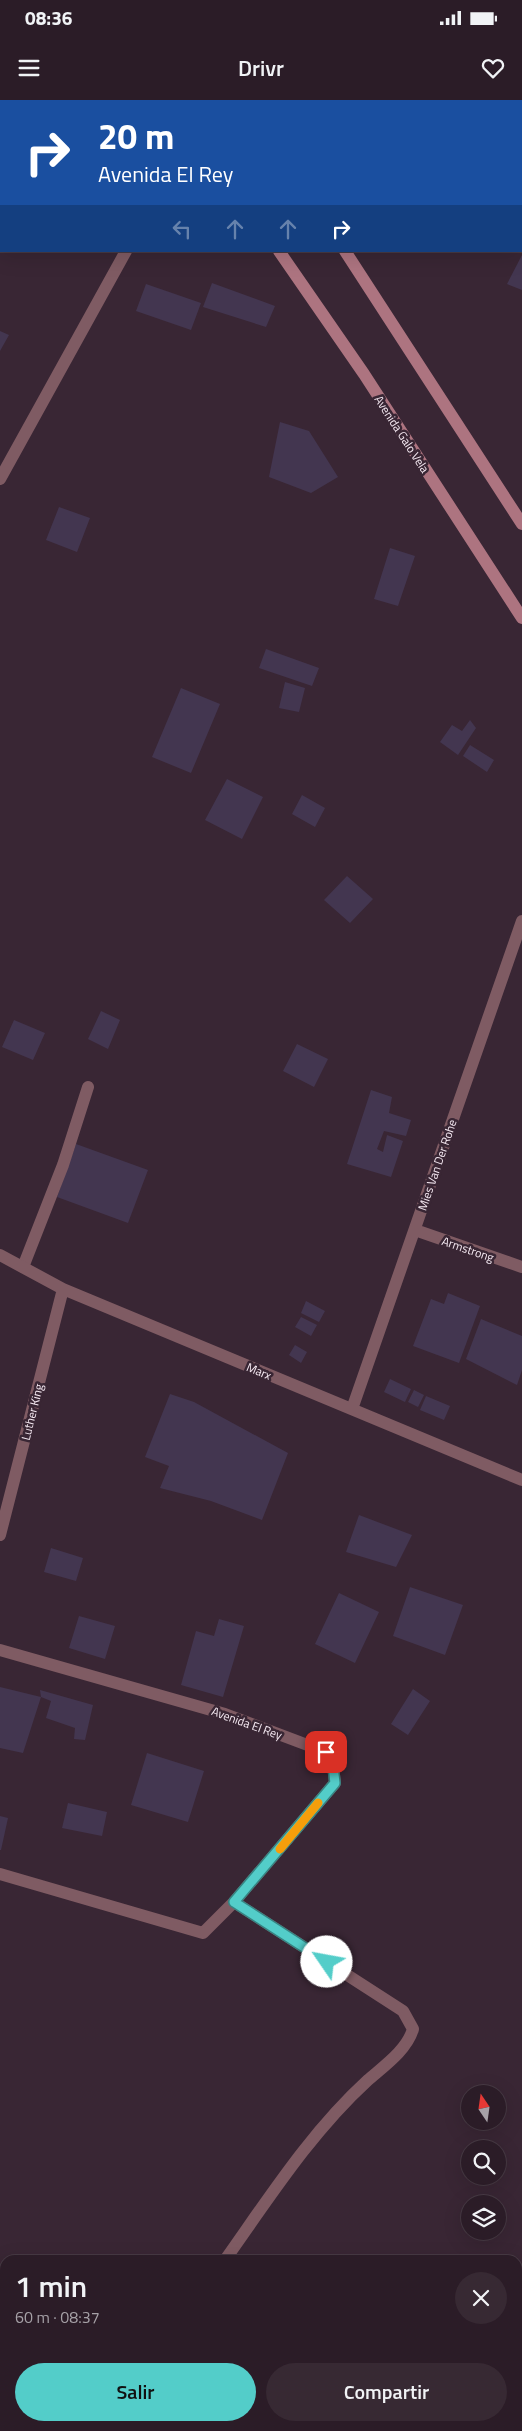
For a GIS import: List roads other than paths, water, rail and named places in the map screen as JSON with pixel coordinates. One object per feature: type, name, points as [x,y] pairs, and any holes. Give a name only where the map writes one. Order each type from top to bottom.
[{"type":"main road","name":"Avenida Galo Vela","points":[[281,252],[369,382],[522,618]]},
{"type":"main road","points":[[346,252],[522,524]]},
{"type":"street","points":[[0,479],[125,252]]},
{"type":"street","name":"Mies Van Der Rohe","points":[[352,1409],[522,921]]},
{"type":"street","points":[[23,1267],[62,1165],[88,1087]]},
{"type":"street","name":"Armstrong","points":[[414,1230],[522,1267]]},
{"type":"street","name":"Marx","points":[[0,1255],[63,1289],[522,1480]]},
{"type":"street","name":"Luther King","points":[[0,1536],[63,1289]]},
{"type":"street","name":"Avenida El Rey","points":[[0,1650],[225,1714],[326,1752],[333,1766],[335,1783],[234,1902],[203,1933],[0,1874]]},
{"type":"street","points":[[229,2255],[301,2154],[348,2098],[397,2054],[410,2038],[412,2029],[403,2011],[234,1902]]}]
